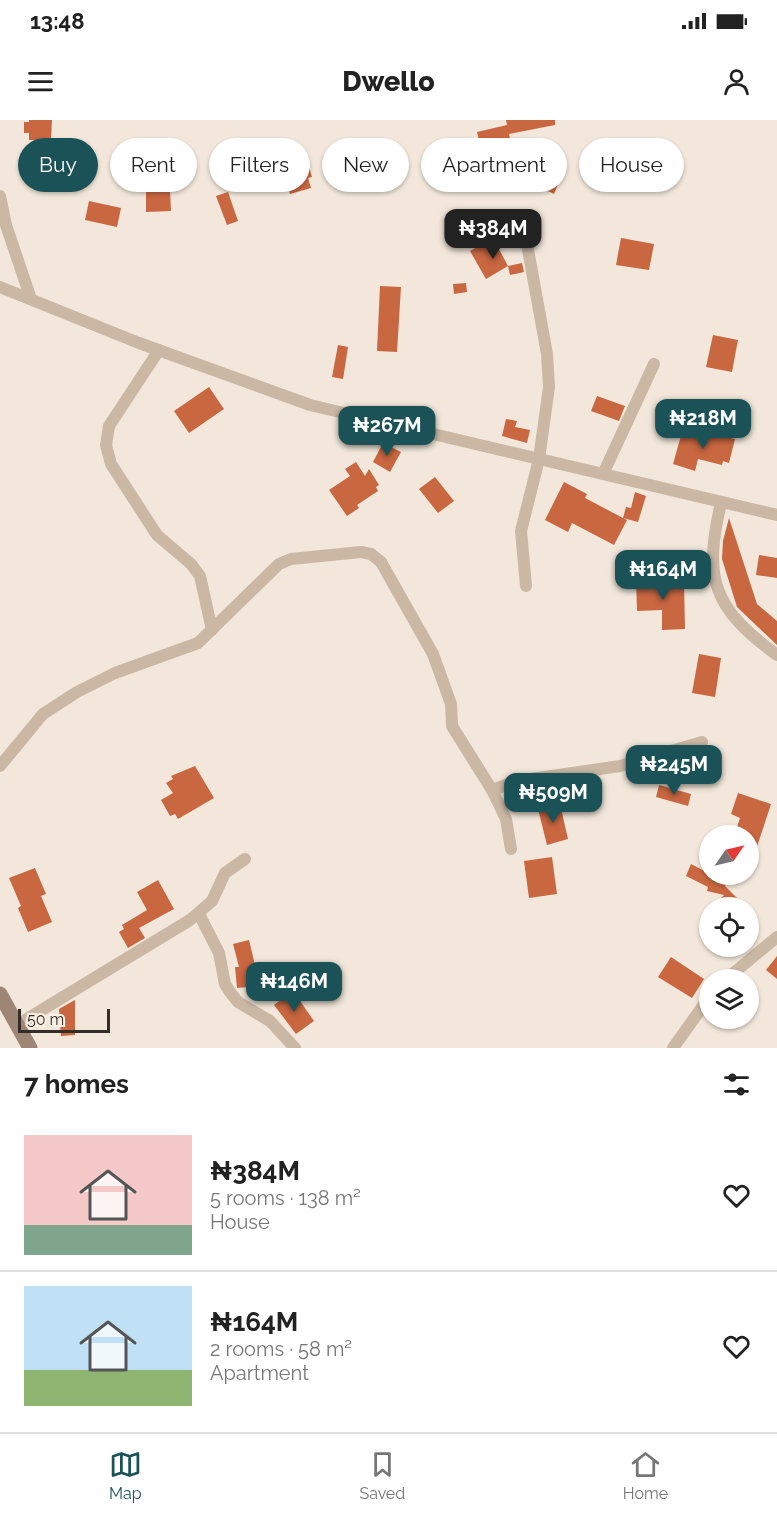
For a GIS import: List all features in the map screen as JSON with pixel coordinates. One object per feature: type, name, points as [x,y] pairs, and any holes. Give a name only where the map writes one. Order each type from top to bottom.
[{"type":"street","points":[[0,196],[6,225],[31,299]]},
{"type":"street","points":[[525,233],[547,354],[549,387],[539,459],[520,531],[526,586]]},
{"type":"street","points":[[0,287],[159,350],[310,405],[777,515]]},
{"type":"street","points":[[159,350],[109,426],[106,445],[111,464],[157,535],[191,564],[200,576],[212,630]]},
{"type":"street","points":[[603,474],[654,364]]},
{"type":"street","points":[[721,502],[712,540],[711,562],[718,587],[726,606],[741,628],[777,655]]},
{"type":"street","points":[[0,766],[32,725],[69,698],[115,673],[198,643],[269,571],[279,564],[291,559],[348,552],[371,554],[381,561],[434,654],[447,689],[456,735],[492,790],[506,819],[511,849]]},
{"type":"street","points":[[492,790],[517,781],[620,766],[702,742]]},
{"type":"street","points":[[17,1025],[199,914],[212,901],[225,873],[245,859]]},
{"type":"street","points":[[199,914],[219,953],[225,984],[230,993],[237,1002],[270,1021],[295,1048]]},
{"type":"street","points":[[738,969],[777,937]]},
{"type":"street","points":[[0,995],[30,1048]]},
{"type":"street","points":[[673,1048],[699,1011]]},
{"type":"building","points":[[29,120],[52,120],[51,138],[29,138],[29,133],[24,133],[24,122],[29,122]]},
{"type":"building","points":[[506,120],[555,120],[555,125],[509,134],[510,138],[479,138],[477,132],[507,125]]},
{"type":"building","points":[[146,192],[170,192],[171,211],[146,212]]},
{"type":"building","points":[[228,192],[238,221],[227,225],[216,196]]},
{"type":"building","points":[[89,201],[121,208],[117,227],[85,220]]},
{"type":"building","points":[[493,238],[508,266],[486,279],[470,251]]},
{"type":"building","points":[[621,238],[654,244],[649,270],[616,265]]},
{"type":"building","points":[[522,263],[524,272],[510,275],[508,266]]},
{"type":"building","points":[[466,283],[467,292],[454,294],[453,284]]},
{"type":"building","points":[[380,286],[401,287],[397,352],[377,351]]},
{"type":"building","points":[[713,335],[738,340],[732,372],[706,367]]},
{"type":"building","points":[[338,345],[348,347],[343,379],[332,377]]},
{"type":"building","points":[[209,387],[224,409],[189,433],[174,411]]},
{"type":"building","points":[[597,396],[625,406],[619,421],[591,411]]},
{"type":"building","points":[[506,419],[517,421],[515,427],[530,430],[527,443],[502,436]]},
{"type":"building","points":[[682,432],[708,439],[709,433],[735,439],[729,463],[723,461],[722,465],[698,459],[695,471],[673,464]]},
{"type":"building","points":[[383,443],[401,452],[390,472],[373,462]]},
{"type":"building","points":[[356,462],[365,476],[369,469],[379,485],[376,487],[378,491],[357,505],[359,508],[347,516],[329,490],[350,476],[345,469]]},
{"type":"building","points":[[435,477],[454,501],[438,513],[419,489]]},
{"type":"building","points":[[564,482],[587,494],[585,498],[627,520],[614,545],[572,523],[568,532],[545,520]]},
{"type":"building","points":[[635,492],[646,496],[638,522],[623,518],[626,507],[631,508]]},
{"type":"building","points":[[729,518],[757,604],[777,621],[777,645],[737,607],[722,559],[723,541]]},
{"type":"building","points":[[759,555],[777,558],[777,578],[756,575]]},
{"type":"building","points":[[658,578],[658,583],[684,582],[685,629],[662,630],[662,610],[637,611],[636,579]]},
{"type":"building","points":[[699,654],[721,658],[715,697],[692,693]]},
{"type":"building","points":[[195,766],[214,798],[178,819],[175,814],[170,816],[161,800],[173,793],[166,783],[173,779],[171,776]]},
{"type":"building","points":[[659,785],[691,794],[688,806],[656,797]]},
{"type":"building","points":[[738,793],[771,804],[759,841],[759,825],[738,825],[740,818],[731,814]]},
{"type":"building","points":[[560,804],[568,839],[547,845],[538,809]]},
{"type":"building","points":[[552,857],[557,894],[529,898],[524,861]]},
{"type":"building","points":[[691,864],[699,868],[699,882],[686,876]]},
{"type":"building","points":[[35,868],[46,894],[41,896],[52,922],[28,932],[18,908],[21,906],[9,878]]},
{"type":"building","points":[[158,880],[174,909],[139,928],[145,938],[128,948],[119,932],[124,929],[122,925],[147,910],[137,892]]},
{"type":"building","points":[[704,885],[725,885],[736,897],[722,897],[724,895],[707,891],[708,887]]},
{"type":"building","points":[[249,940],[255,965],[272,962],[273,971],[279,970],[281,984],[237,988],[235,967],[239,967],[233,944]]},
{"type":"building","points":[[777,956],[777,979],[766,970]]},
{"type":"building","points":[[671,957],[699,976],[699,987],[692,998],[658,977]]},
{"type":"building","points":[[293,991],[314,1021],[296,1034],[274,1005]]},
{"type":"building","points":[[75,1000],[75,1035],[61,1036],[59,1009]]}]
